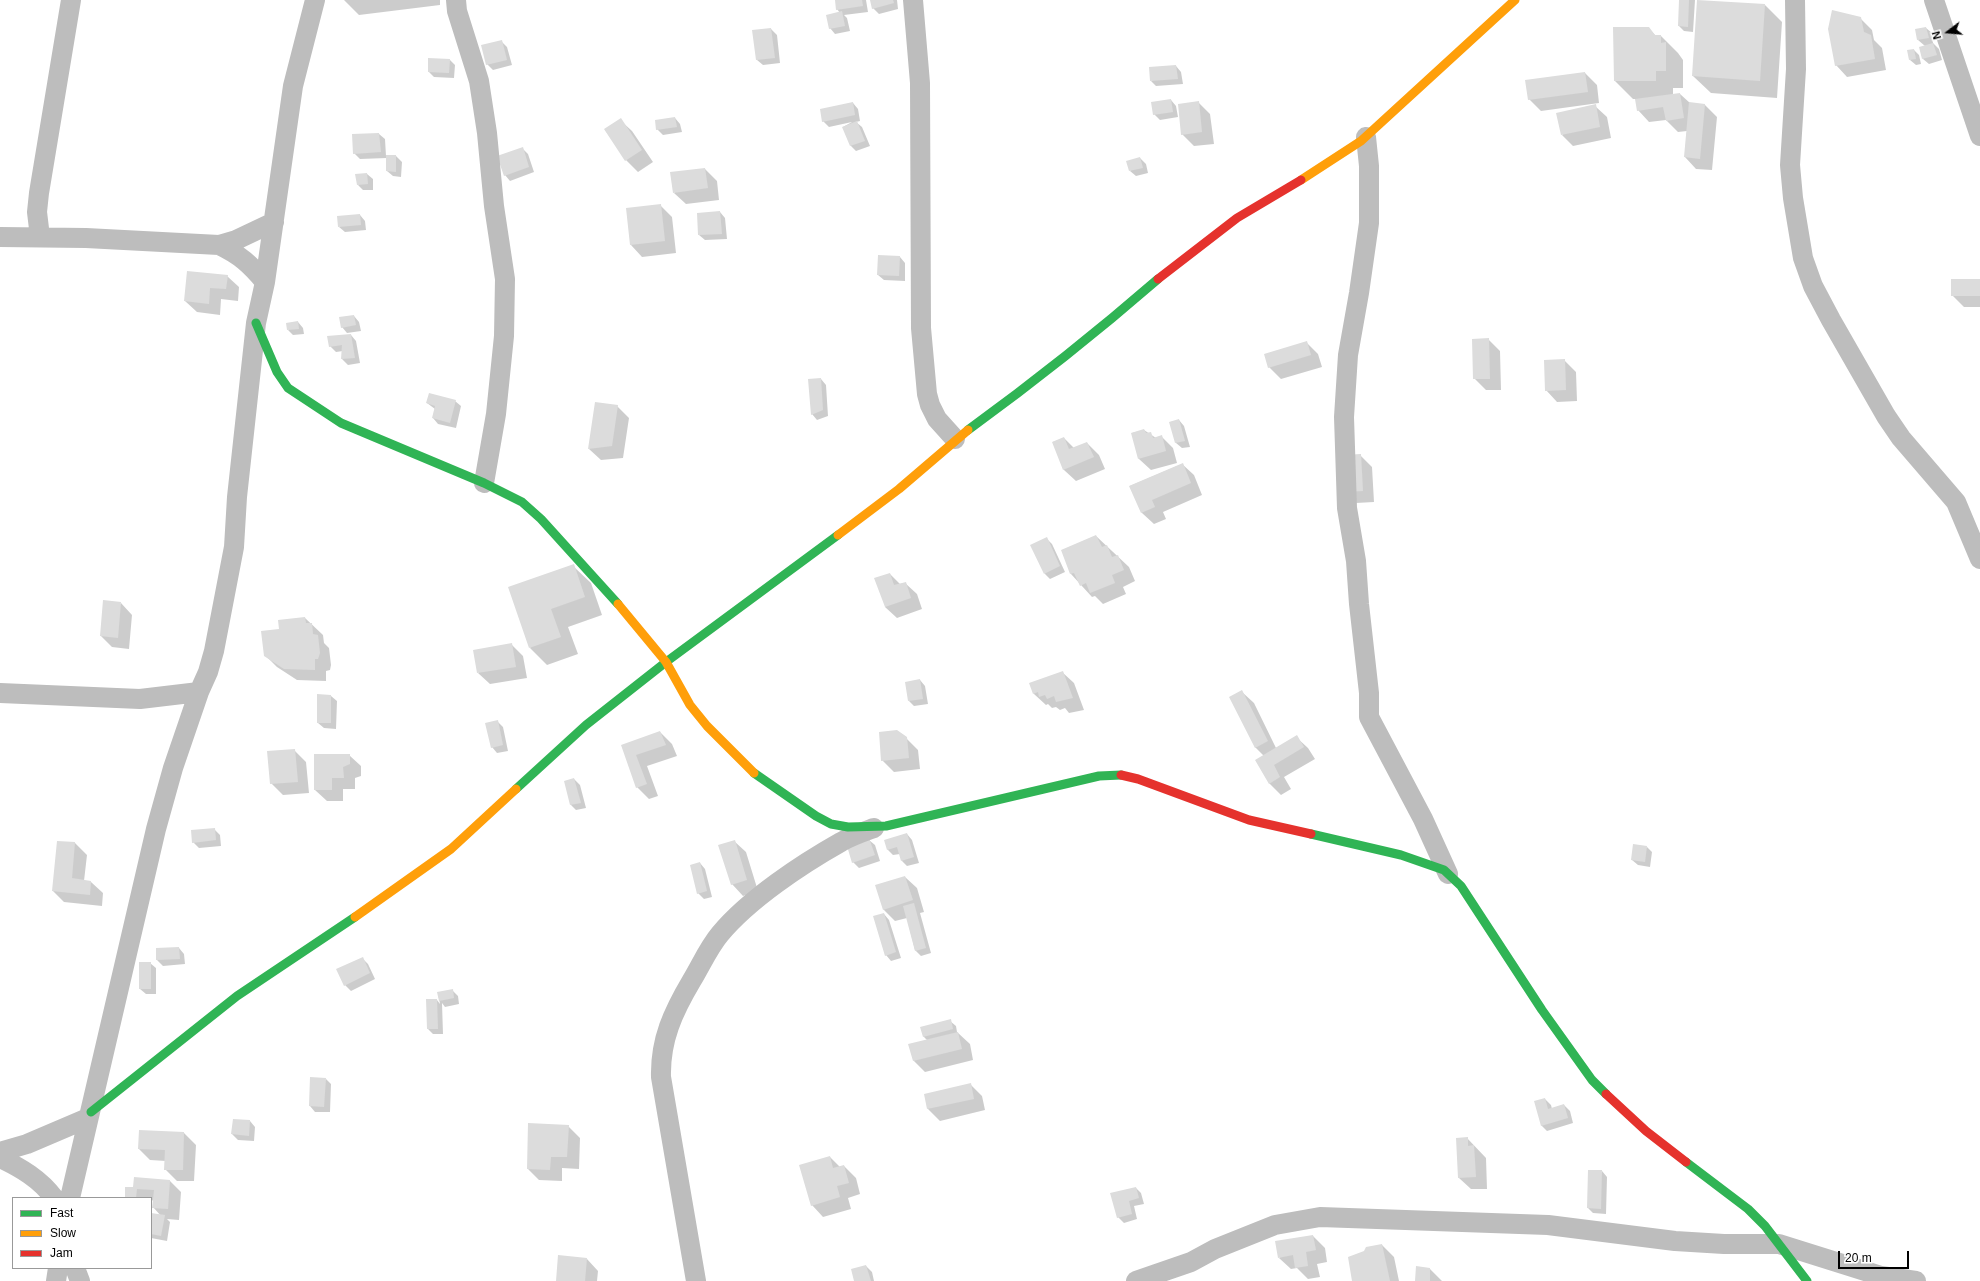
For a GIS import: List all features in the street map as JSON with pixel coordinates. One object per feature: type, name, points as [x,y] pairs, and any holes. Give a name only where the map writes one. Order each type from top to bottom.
[{"type":"street","points":[[40,237],[37,212],[39,193],[71,0]]},
{"type":"street","points":[[70,1197],[156,830],[173,768],[199,692],[208,672],[214,651],[234,547],[237,497],[256,323],[265,282],[292,86],[315,0]]},
{"type":"street","points":[[456,0],[457,11],[479,81],[487,133],[494,206],[505,279],[504,336],[498,391],[484,483]]},
{"type":"street","points":[[913,0],[920,83],[921,328],[927,394],[930,405],[937,419],[955,439]]},
{"type":"street","points":[[0,1152],[27,1144],[89,1115],[237,996],[388,894],[451,849],[586,725],[666,662],[899,489],[955,439],[1034,382],[1105,325],[1178,262],[1237,218],[1292,186],[1366,137],[1515,0]]},
{"type":"street","points":[[1795,0],[1796,69],[1790,164],[1793,198],[1803,258],[1813,286],[1886,416],[1901,438],[1956,502],[1980,559]]},
{"type":"street","points":[[1934,0],[1980,136]]},
{"type":"street","points":[[1366,137],[1369,166],[1369,223],[1348,355],[1344,417],[1347,508],[1356,561],[1358,604],[1369,693],[1369,717],[1375,732],[1423,818],[1448,874],[1460,886],[1542,1010],[1592,1080],[1646,1131],[1748,1209],[1779,1244],[1807,1281]]},
{"type":"street","points":[[0,236],[219,245],[236,240],[274,222]]},
{"type":"street","points":[[219,245],[237,254],[248,262],[265,282]]},
{"type":"street","points":[[256,323],[277,372],[288,388],[302,398],[341,423],[484,483],[522,502],[541,519],[603,586],[666,662],[690,705],[749,769],[816,816],[831,824],[848,827],[886,826],[1099,776],[1121,775],[1155,784],[1249,820],[1401,855],[1448,874]]},
{"type":"street","points":[[0,693],[140,699],[199,692]]},
{"type":"street","points":[[696,1281],[661,1077],[661,1064],[666,1032],[692,979],[719,935],[732,921],[787,877],[829,849],[842,841],[878,826]]},
{"type":"street","points":[[0,1158],[32,1175],[53,1197]]},
{"type":"street","points":[[1136,1281],[1191,1262],[1215,1249],[1275,1225],[1320,1217],[1548,1225],[1675,1241],[1724,1244],[1779,1244],[1881,1276],[1916,1281]]},
{"type":"street","points":[[56,1281],[58,1269]]},
{"type":"street","points":[[74,1269],[80,1281]]},
{"type":"building","points":[[835,0],[862,0],[863,6],[836,10]]},
{"type":"building","points":[[870,0],[893,0],[894,3],[872,9]]},
{"type":"building","points":[[1679,0],[1689,0],[1688,27],[1678,26]]},
{"type":"building","points":[[1697,0],[1765,4],[1760,81],[1692,76]]},
{"type":"building","points":[[1832,10],[1861,17],[1864,32],[1871,35],[1875,59],[1835,66],[1828,29]]},
{"type":"building","points":[[842,11],[845,26],[829,29],[826,15]]},
{"type":"building","points":[[1613,27],[1649,27],[1655,35],[1661,35],[1661,43],[1666,42],[1666,71],[1656,71],[1656,81],[1614,81]]},
{"type":"building","points":[[1926,27],[1929,38],[1917,40],[1915,29]]},
{"type":"building","points":[[771,28],[775,58],[756,60],[752,30]]},
{"type":"building","points":[[502,40],[507,60],[486,65],[481,45]]},
{"type":"building","points":[[1933,43],[1937,55],[1922,59],[1919,47]]},
{"type":"building","points":[[1914,49],[1916,59],[1909,60],[1907,50]]},
{"type":"building","points":[[428,58],[450,59],[449,73],[428,72]]},
{"type":"building","points":[[1176,65],[1178,79],[1150,81],[1149,67]]},
{"type":"building","points":[[1585,72],[1588,92],[1528,100],[1525,80]]},
{"type":"building","points":[[1680,93],[1684,118],[1666,121],[1663,107],[1637,111],[1635,99]]},
{"type":"building","points":[[1171,99],[1173,112],[1153,115],[1151,102]]},
{"type":"building","points":[[1199,101],[1202,132],[1181,135],[1178,104]]},
{"type":"building","points":[[853,102],[855,115],[822,122],[820,109]]},
{"type":"building","points":[[1689,102],[1705,104],[1700,159],[1684,157]]},
{"type":"building","points":[[1596,104],[1600,127],[1561,135],[1556,113]]},
{"type":"building","points":[[675,117],[677,127],[656,130],[655,120]]},
{"type":"building","points":[[621,118],[642,150],[625,161],[604,129]]},
{"type":"building","points":[[857,121],[865,141],[850,146],[842,127]]},
{"type":"building","points":[[379,133],[381,152],[353,154],[352,134]]},
{"type":"building","points":[[523,147],[529,167],[504,176],[497,156]]},
{"type":"building","points":[[386,155],[396,155],[396,172],[386,171]]},
{"type":"building","points":[[1140,157],[1143,168],[1129,171],[1126,161]]},
{"type":"building","points":[[705,168],[708,188],[673,193],[670,172]]},
{"type":"building","points":[[367,173],[368,184],[357,185],[355,174]]},
{"type":"building","points":[[661,204],[665,241],[630,245],[626,208]]},
{"type":"building","points":[[720,211],[722,234],[698,235],[697,213]]},
{"type":"building","points":[[360,214],[361,225],[338,227],[337,216]]},
{"type":"building","points":[[878,255],[900,256],[899,276],[877,275]]},
{"type":"building","points":[[187,271],[228,275],[226,289],[210,288],[209,304],[184,301]]},
{"type":"building","points":[[1951,279],[1980,279],[1980,296],[1951,296]]},
{"type":"building","points":[[354,315],[356,325],[341,328],[339,317]]},
{"type":"building","points":[[298,321],[299,329],[287,330],[286,323]]},
{"type":"building","points":[[351,334],[355,358],[341,359],[342,345],[329,347],[327,336]]},
{"type":"building","points":[[1489,338],[1490,379],[1473,379],[1472,339]]},
{"type":"building","points":[[1307,341],[1311,355],[1268,368],[1264,354]]},
{"type":"building","points":[[1565,359],[1566,390],[1545,391],[1544,360]]},
{"type":"building","points":[[821,378],[823,410],[811,415],[808,379]]},
{"type":"building","points":[[429,393],[456,400],[450,423],[432,418],[435,406],[426,403]]},
{"type":"building","points":[[595,402],[618,405],[612,446],[588,449]]},
{"type":"building","points":[[1179,419],[1185,441],[1175,443],[1169,422]]},
{"type":"building","points":[[1144,429],[1146,433],[1151,432],[1153,438],[1162,435],[1166,451],[1138,459],[1131,433]]},
{"type":"building","points":[[1064,437],[1069,449],[1087,442],[1094,457],[1063,470],[1052,442]]},
{"type":"building","points":[[1361,454],[1363,491],[1344,492],[1342,455]]},
{"type":"building","points":[[1183,463],[1191,483],[1152,500],[1155,507],[1141,513],[1129,486]]},
{"type":"building","points":[[1096,535],[1102,547],[1107,545],[1112,557],[1118,555],[1124,570],[1112,575],[1115,583],[1090,593],[1086,583],[1080,586],[1074,573],[1070,574],[1061,550]]},
{"type":"building","points":[[1047,537],[1060,566],[1044,574],[1030,545]]},
{"type":"building","points":[[574,564],[585,597],[551,609],[561,637],[529,648],[508,587]]},
{"type":"building","points":[[890,573],[894,585],[906,582],[911,598],[885,607],[874,578]]},
{"type":"building","points":[[103,600],[121,602],[118,638],[100,636]]},
{"type":"building","points":[[305,617],[306,623],[312,623],[313,634],[318,635],[320,653],[318,659],[315,659],[315,670],[284,669],[264,656],[261,631],[279,629],[278,620]]},
{"type":"building","points":[[512,643],[516,667],[477,673],[473,650]]},
{"type":"building","points":[[1063,671],[1073,698],[1056,702],[1054,696],[1047,699],[1045,695],[1039,697],[1038,692],[1033,694],[1029,683]]},
{"type":"building","points":[[920,679],[923,699],[908,701],[905,682]]},
{"type":"building","points":[[1242,690],[1268,741],[1255,748],[1229,697]]},
{"type":"building","points":[[317,694],[331,695],[331,723],[317,723]]},
{"type":"building","points":[[498,720],[503,745],[491,748],[485,723]]},
{"type":"building","points":[[897,730],[907,737],[909,758],[881,761],[879,732]]},
{"type":"building","points":[[660,731],[666,745],[636,755],[647,784],[636,788],[621,745]]},
{"type":"building","points":[[1297,735],[1304,747],[1274,765],[1280,777],[1269,784],[1255,760]]},
{"type":"building","points":[[295,749],[298,782],[270,784],[267,751]]},
{"type":"building","points":[[314,754],[350,754],[350,764],[343,767],[344,778],[332,778],[332,790],[314,790]]},
{"type":"building","points":[[574,778],[581,803],[570,805],[564,781]]},
{"type":"building","points":[[215,828],[216,840],[192,843],[191,830]]},
{"type":"building","points":[[907,833],[914,857],[901,861],[897,847],[887,850],[884,840]]},
{"type":"building","points":[[869,838],[875,855],[852,863],[847,846]]},
{"type":"building","points":[[735,840],[747,880],[731,885],[718,845]]},
{"type":"building","points":[[57,841],[75,842],[72,878],[91,881],[90,895],[52,891]]},
{"type":"building","points":[[1633,844],[1647,846],[1645,862],[1631,860]]},
{"type":"building","points":[[700,862],[707,891],[697,894],[690,865]]},
{"type":"building","points":[[905,876],[913,900],[883,910],[875,885]]},
{"type":"building","points":[[914,903],[926,948],[915,951],[903,906]]},
{"type":"building","points":[[884,913],[896,952],[885,956],[873,916]]},
{"type":"building","points":[[179,947],[180,959],[156,960],[156,948]]},
{"type":"building","points":[[363,957],[370,973],[344,986],[336,969]]},
{"type":"building","points":[[139,962],[151,962],[151,989],[139,989]]},
{"type":"building","points":[[453,989],[454,998],[439,1001],[437,992]]},
{"type":"building","points":[[426,999],[437,999],[438,1029],[427,1029]]},
{"type":"building","points":[[951,1019],[953,1029],[923,1037],[920,1027]]},
{"type":"building","points":[[958,1032],[962,1049],[913,1061],[908,1044]]},
{"type":"building","points":[[310,1077],[326,1078],[324,1107],[309,1106]]},
{"type":"building","points":[[971,1083],[974,1099],[927,1109],[924,1094]]},
{"type":"building","points":[[1545,1098],[1548,1109],[1564,1104],[1568,1118],[1541,1126],[1534,1101]]},
{"type":"building","points":[[233,1119],[250,1120],[249,1136],[231,1134]]},
{"type":"building","points":[[528,1123],[569,1125],[567,1157],[551,1157],[550,1170],[527,1169]]},
{"type":"building","points":[[139,1130],[184,1132],[183,1170],[164,1170],[165,1150],[138,1149]]},
{"type":"building","points":[[1468,1137],[1468,1146],[1474,1145],[1476,1177],[1458,1178],[1456,1138]]},
{"type":"building","points":[[830,1156],[833,1168],[844,1165],[849,1183],[837,1186],[840,1197],[811,1206],[799,1165]]},
{"type":"building","points":[[1588,1170],[1602,1170],[1601,1209],[1587,1208]]},
{"type":"building","points":[[134,1177],[170,1180],[168,1209],[152,1208],[154,1190],[137,1189],[136,1197],[125,1197],[125,1187],[133,1187]]},
{"type":"building","points":[[1136,1187],[1139,1198],[1129,1201],[1132,1214],[1117,1218],[1110,1193]]},
{"type":"building","points":[[152,1213],[165,1215],[161,1236],[152,1234]]},
{"type":"building","points":[[1313,1235],[1316,1250],[1306,1252],[1308,1266],[1295,1268],[1293,1255],[1278,1258],[1275,1241]]},
{"type":"building","points":[[1382,1244],[1390,1281],[1352,1281],[1348,1257],[1364,1251],[1366,1247]]},
{"type":"building","points":[[558,1255],[587,1258],[585,1281],[556,1281]]},
{"type":"building","points":[[866,1265],[871,1281],[854,1281],[851,1269]]},
{"type":"building","points":[[1416,1266],[1430,1268],[1430,1281],[1415,1281]]},
{"type":"traffic: fast","points":[[968,430],[1065,356],[1158,279]]},
{"type":"traffic: fast","points":[[256,323],[277,372],[288,388],[341,423],[484,483],[522,502],[541,519],[618,604]]},
{"type":"traffic: fast","points":[[516,789],[586,725],[666,662],[838,535]]},
{"type":"traffic: fast","points":[[754,773],[816,816],[831,824],[848,827],[886,826],[1099,776],[1121,775]]},
{"type":"traffic: fast","points":[[1311,834],[1401,855],[1444,870],[1461,886],[1542,1010],[1592,1080],[1606,1094]]},
{"type":"traffic: fast","points":[[91,1112],[237,996],[355,917]]},
{"type":"traffic: fast","points":[[1686,1162],[1748,1209],[1765,1226],[1807,1281]]},
{"type":"traffic: slow","points":[[1301,180],[1361,141],[1515,0]]},
{"type":"traffic: slow","points":[[838,535],[899,489],[968,430]]},
{"type":"traffic: slow","points":[[618,604],[666,662],[690,705],[707,726],[754,773]]},
{"type":"traffic: slow","points":[[355,917],[451,849],[516,789]]},
{"type":"traffic: jam","points":[[1158,279],[1237,218],[1301,180]]},
{"type":"traffic: jam","points":[[1121,775],[1138,779],[1249,820],[1311,834]]},
{"type":"traffic: jam","points":[[1606,1094],[1646,1131],[1686,1162]]}]
